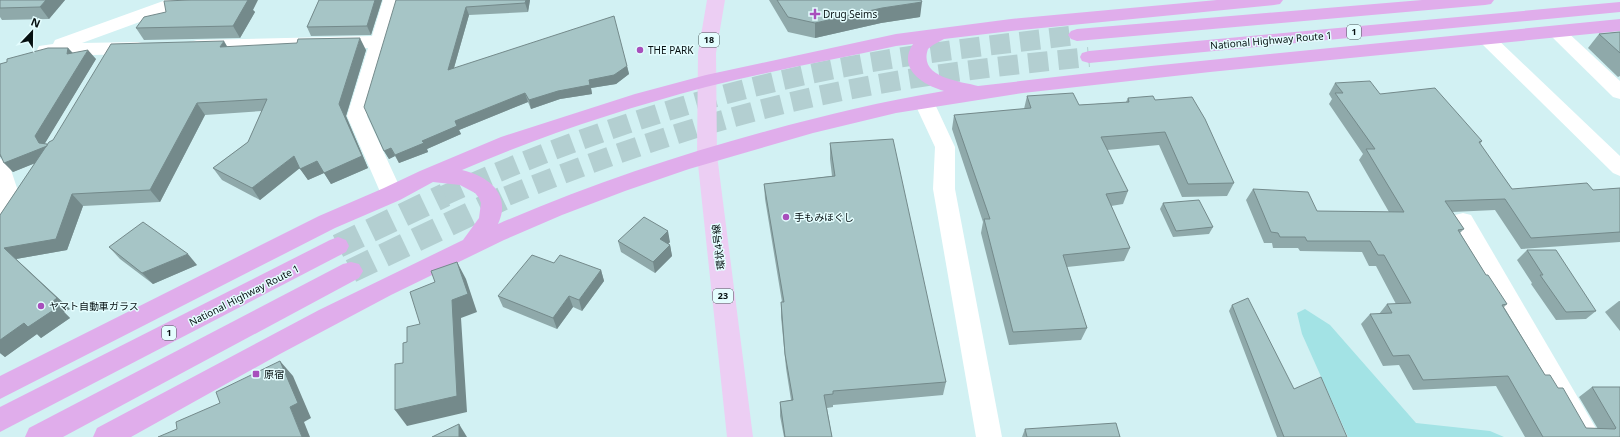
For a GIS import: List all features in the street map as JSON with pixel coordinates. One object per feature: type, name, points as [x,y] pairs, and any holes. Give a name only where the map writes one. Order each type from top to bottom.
[{"type":"highway","points":[[0,388],[327,222],[392,194],[427,176],[508,142],[642,99],[706,81],[896,40],[1068,19],[1274,0]]},
{"type":"highway","name":"1","points":[[1077,35],[1485,0]]},
{"type":"highway","name":"National Highway Route 1","points":[[1089,57],[1620,7]]},
{"type":"highway","points":[[106,437],[308,326],[469,247],[554,210],[632,181],[707,155],[816,125],[924,102],[987,92],[1153,72],[1620,25]]},
{"type":"highway","points":[[946,33],[933,37],[924,42],[918,49],[917,58],[919,66],[926,74],[937,81],[968,90],[987,92]]},
{"type":"highway","points":[[427,176],[443,174],[461,177],[474,182],[485,190],[491,201],[491,214],[480,235],[469,247]]},
{"type":"highway","name":"National Highway Route 1","points":[[0,420],[338,246]]},
{"type":"highway","points":[[38,437],[352,271]]},
{"type":"main road","name":"18","points":[[706,81],[707,53],[716,0]]},
{"type":"main road","name":"環状4号線","points":[[706,81],[707,155],[740,437]]},
{"type":"street","points":[[151,48],[39,52],[183,0]]},
{"type":"street","points":[[392,0],[357,116],[392,194]]},
{"type":"street","points":[[1557,32],[1620,92]]},
{"type":"street","points":[[1487,39],[1620,168]]},
{"type":"street","points":[[182,47],[380,42]]},
{"type":"street","points":[[102,68],[113,49]]},
{"type":"street","points":[[924,102],[945,147],[944,190],[989,437]]},
{"type":"street","points":[[0,167],[11,202],[0,207]]},
{"type":"street","points":[[1463,221],[1588,437]]},
{"type":"shaded area","points":[[1305,309],[1330,325],[1416,423],[1490,431],[1504,437],[1348,437],[1302,334],[1297,313]]},
{"type":"building","points":[[0,0],[46,0],[40,7],[0,8]]},
{"type":"building","points":[[248,0],[233,26],[136,28],[144,17],[166,12],[164,1]]},
{"type":"building","points":[[319,0],[375,0],[367,26],[307,27]]},
{"type":"building","points":[[396,0],[526,0],[525,3],[466,7],[448,70],[614,16],[627,66],[614,75],[589,80],[590,85],[558,91],[529,100],[525,93],[455,121],[457,126],[422,141],[424,143],[395,155],[391,148],[384,151],[364,107]]},
{"type":"building","points":[[777,0],[921,0],[922,2],[882,8],[815,23],[788,17]]},
{"type":"building","points":[[1620,32],[1620,53],[1599,34]]},
{"type":"building","points":[[360,38],[339,104],[362,156],[324,173],[317,161],[300,169],[294,156],[252,188],[213,168],[248,142],[267,99],[197,103],[150,190],[72,194],[56,239],[4,248],[57,298],[52,302],[58,307],[28,327],[24,323],[0,340],[0,215],[49,142],[53,140],[111,44],[224,41],[220,47],[297,43],[298,39]]},
{"type":"building","points":[[48,48],[68,48],[67,54],[88,50],[35,136],[39,143],[47,144],[47,146],[4,163],[0,154],[0,64],[7,62],[7,59]]},
{"type":"building","points":[[1370,81],[1380,94],[1435,88],[1482,141],[1479,142],[1512,189],[1587,183],[1593,190],[1620,188],[1620,232],[1531,238],[1505,199],[1445,201],[1464,229],[1458,230],[1486,275],[1488,275],[1507,304],[1502,305],[1545,375],[1550,375],[1558,388],[1563,388],[1586,428],[1616,428],[1592,387],[1620,387],[1620,437],[1543,437],[1508,376],[1423,380],[1409,355],[1393,356],[1370,314],[1392,313],[1387,304],[1411,303],[1384,255],[1378,255],[1370,241],[1307,241],[1305,237],[1280,237],[1278,233],[1271,232],[1253,189],[1308,192],[1317,211],[1404,212],[1366,149],[1375,149],[1335,93],[1343,93],[1335,83]]},
{"type":"building","points":[[1073,93],[1079,105],[1129,102],[1128,98],[1153,96],[1155,100],[1192,97],[1205,119],[1234,183],[1188,184],[1165,132],[1101,137],[1128,191],[1106,194],[1130,248],[1063,255],[1087,328],[1013,332],[984,219],[990,219],[954,115],[1031,108],[1027,96]]},
{"type":"building","points":[[893,139],[946,382],[833,391],[833,394],[824,395],[832,437],[785,437],[780,402],[793,400],[785,354],[781,302],[784,302],[764,184],[835,176],[830,143]]},
{"type":"building","points":[[1199,200],[1213,227],[1176,231],[1163,203]]},
{"type":"building","points":[[644,217],[668,231],[660,239],[670,245],[653,262],[618,241]]},
{"type":"building","points":[[143,222],[188,254],[142,273],[109,247]]},
{"type":"building","points":[[1527,250],[1556,250],[1596,311],[1566,312],[1540,275],[1543,275]]},
{"type":"building","points":[[532,255],[554,263],[560,255],[601,270],[579,300],[569,296],[553,318],[498,296]]},
{"type":"building","points":[[457,262],[468,294],[452,300],[457,396],[395,410],[395,364],[403,363],[403,343],[407,342],[407,327],[420,324],[410,292],[435,282],[431,271]]},
{"type":"building","points":[[1248,298],[1294,389],[1321,377],[1347,437],[1284,437],[1232,305]]},
{"type":"building","points":[[280,361],[298,403],[290,407],[302,437],[158,437],[177,429],[176,422],[220,403],[216,392]]},
{"type":"building","points":[[1116,423],[1120,437],[1027,437],[1025,429]]},
{"type":"building","points":[[459,424],[459,437],[432,437]]},
{"type":"tunnel","points":[[443,196],[538,156],[586,138],[635,121],[734,92],[835,69],[895,58],[1077,35]]},
{"type":"tunnel","points":[[507,196],[548,179],[674,135],[803,99],[877,84],[937,75],[1089,57]]},
{"type":"tunnel","points":[[338,246],[445,195]]},
{"type":"tunnel","points":[[351,271],[510,195]]},
{"type":"place","name":"Drug Seims","points":[[815,14]]},
{"type":"place","name":"THE PARK","points":[[640,50]]},
{"type":"place","name":"手もみほぐし","points":[[786,217]]},
{"type":"place","name":"ヤマト自動車ガラス","points":[[41,306]]},
{"type":"place","name":"原宿","points":[[256,374]]}]
